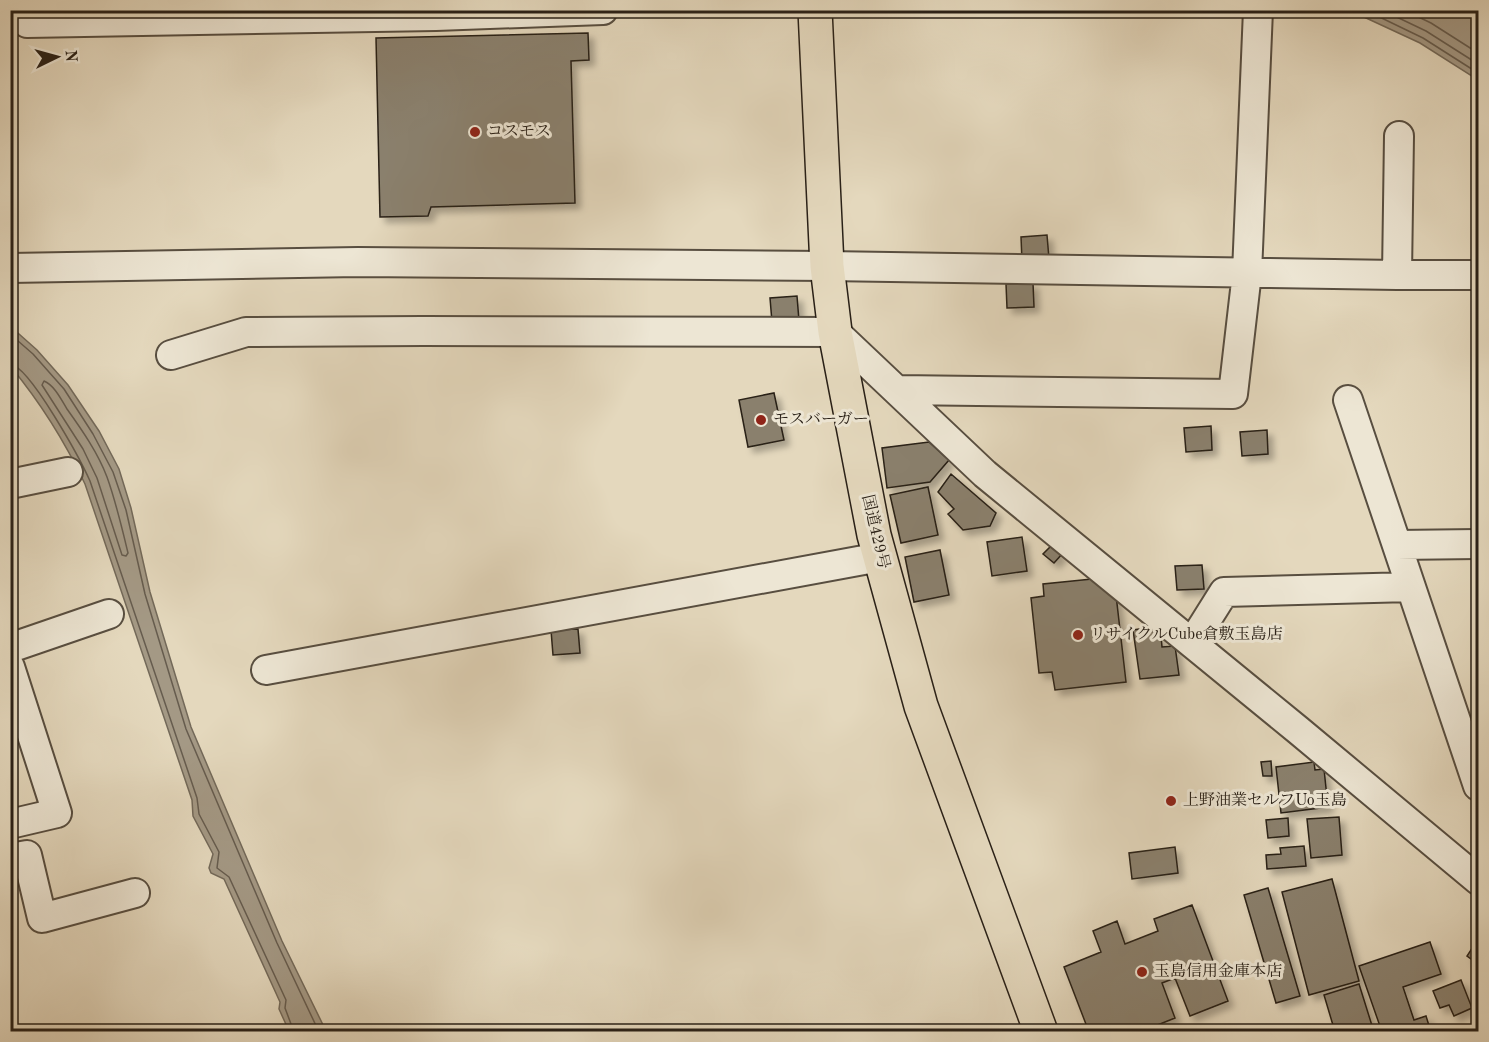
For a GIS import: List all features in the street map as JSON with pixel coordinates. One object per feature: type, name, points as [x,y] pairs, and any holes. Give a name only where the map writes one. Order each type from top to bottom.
[{"type":"highway","name":"国道429号","points":[[814,10],[827,266],[836,332],[874,535],[921,705],[1041,1032]]},
{"type":"street","points":[[27,23],[436,16],[603,10]]},
{"type":"street","points":[[898,390],[1233,394],[1247,273],[1258,10]]},
{"type":"street","points":[[1397,275],[1399,136]]},
{"type":"street","points":[[10,268],[358,262],[1479,275]]},
{"type":"street","points":[[171,355],[246,332],[836,332],[985,474],[1479,880]]},
{"type":"street","points":[[1348,400],[1412,587],[1470,738],[1479,786]]},
{"type":"street","points":[[10,484],[68,472]]},
{"type":"street","points":[[1397,545],[1479,544]]},
{"type":"street","points":[[266,670],[880,558]]},
{"type":"street","points":[[1192,643],[1224,592],[1412,587]]},
{"type":"street","points":[[10,648],[109,614]]},
{"type":"street","points":[[10,667],[57,813],[15,823],[19,857],[42,918],[135,893]]},
{"type":"water","points":[[1351,11],[1478,11],[1478,80],[1420,43]]},
{"type":"water","points":[[10,326],[37,350],[68,385],[99,431],[119,469],[131,508],[150,592],[191,727],[282,941],[326,1031],[289,1031],[279,1009],[280,1002],[224,879],[211,873],[209,868],[213,854],[193,816],[192,800],[85,484],[51,423],[11,367]]},
{"type":"building","name":"コスモス","points":[[588,33],[589,60],[571,61],[575,203],[431,207],[428,216],[380,217],[376,38]]},
{"type":"building","points":[[1047,235],[1049,259],[1022,261],[1021,237]]},
{"type":"building","points":[[1033,283],[1034,307],[1007,308],[1006,284]]},
{"type":"building","points":[[797,296],[799,321],[772,322],[770,298]]},
{"type":"building","name":"モスバーガー","points":[[774,393],[784,440],[748,447],[739,400]]},
{"type":"building","points":[[1211,426],[1212,450],[1186,452],[1184,428]]},
{"type":"building","points":[[1267,430],[1268,454],[1242,456],[1240,432]]},
{"type":"building","points":[[929,442],[949,460],[930,482],[887,488],[882,448]]},
{"type":"building","points":[[951,474],[996,513],[990,526],[963,530],[948,514],[954,509],[938,492]]},
{"type":"building","points":[[928,487],[938,535],[901,543],[890,495]]},
{"type":"building","points":[[1022,537],[1027,571],[992,576],[987,542]]},
{"type":"building","points":[[1051,546],[1062,554],[1054,563],[1043,554]]},
{"type":"building","points":[[940,550],[949,595],[914,602],[905,557]]},
{"type":"building","points":[[1202,565],[1204,589],[1177,590],[1175,566]]},
{"type":"building","name":"リサイクルCube倉敷玉島店","points":[[1092,579],[1116,595],[1126,682],[1055,690],[1052,672],[1039,673],[1031,598],[1044,596],[1043,584]]},
{"type":"building","points":[[1153,627],[1154,636],[1161,636],[1162,647],[1175,646],[1179,675],[1140,679],[1133,630]]},
{"type":"building","points":[[578,629],[580,653],[553,655],[551,630]]},
{"type":"building","points":[[1271,761],[1272,776],[1263,776],[1261,762]]},
{"type":"building","points":[[1314,762],[1315,770],[1324,769],[1328,807],[1281,813],[1276,767]]},
{"type":"building","points":[[1339,817],[1342,855],[1311,858],[1307,819]]},
{"type":"building","points":[[1288,818],[1289,836],[1268,838],[1266,820]]},
{"type":"building","points":[[1304,846],[1306,866],[1267,869],[1266,855],[1281,854],[1280,848]]},
{"type":"building","points":[[1175,847],[1178,873],[1132,879],[1129,853]]},
{"type":"building","points":[[1332,879],[1359,981],[1309,995],[1282,892]]},
{"type":"building","points":[[1268,888],[1300,996],[1276,1003],[1244,895]]},
{"type":"building","name":"玉島信用金庫本店","points":[[1192,905],[1228,1001],[1190,1016],[1175,978],[1162,983],[1175,1018],[1140,1032],[1089,1032],[1064,967],[1101,952],[1093,931],[1117,921],[1125,944],[1158,931],[1154,919]]},
{"type":"building","points":[[1478,939],[1478,964],[1467,956]]},
{"type":"building","points":[[1430,942],[1441,974],[1403,987],[1414,1020],[1426,1016],[1431,1032],[1382,1032],[1359,966]]},
{"type":"building","points":[[1461,980],[1472,1008],[1454,1016],[1449,1005],[1440,1008],[1433,991]]},
{"type":"building","points":[[1359,984],[1374,1032],[1335,1032],[1324,995]]},
{"type":"place","name":"コスモス","points":[[475,132]]},
{"type":"place","name":"モスバーガー","points":[[761,420]]},
{"type":"place","name":"リサイクルCube倉敷玉島店","points":[[1078,635]]},
{"type":"place","name":"上野油業セルフUo玉島","points":[[1171,801]]},
{"type":"place","name":"玉島信用金庫本店","points":[[1142,972]]}]
